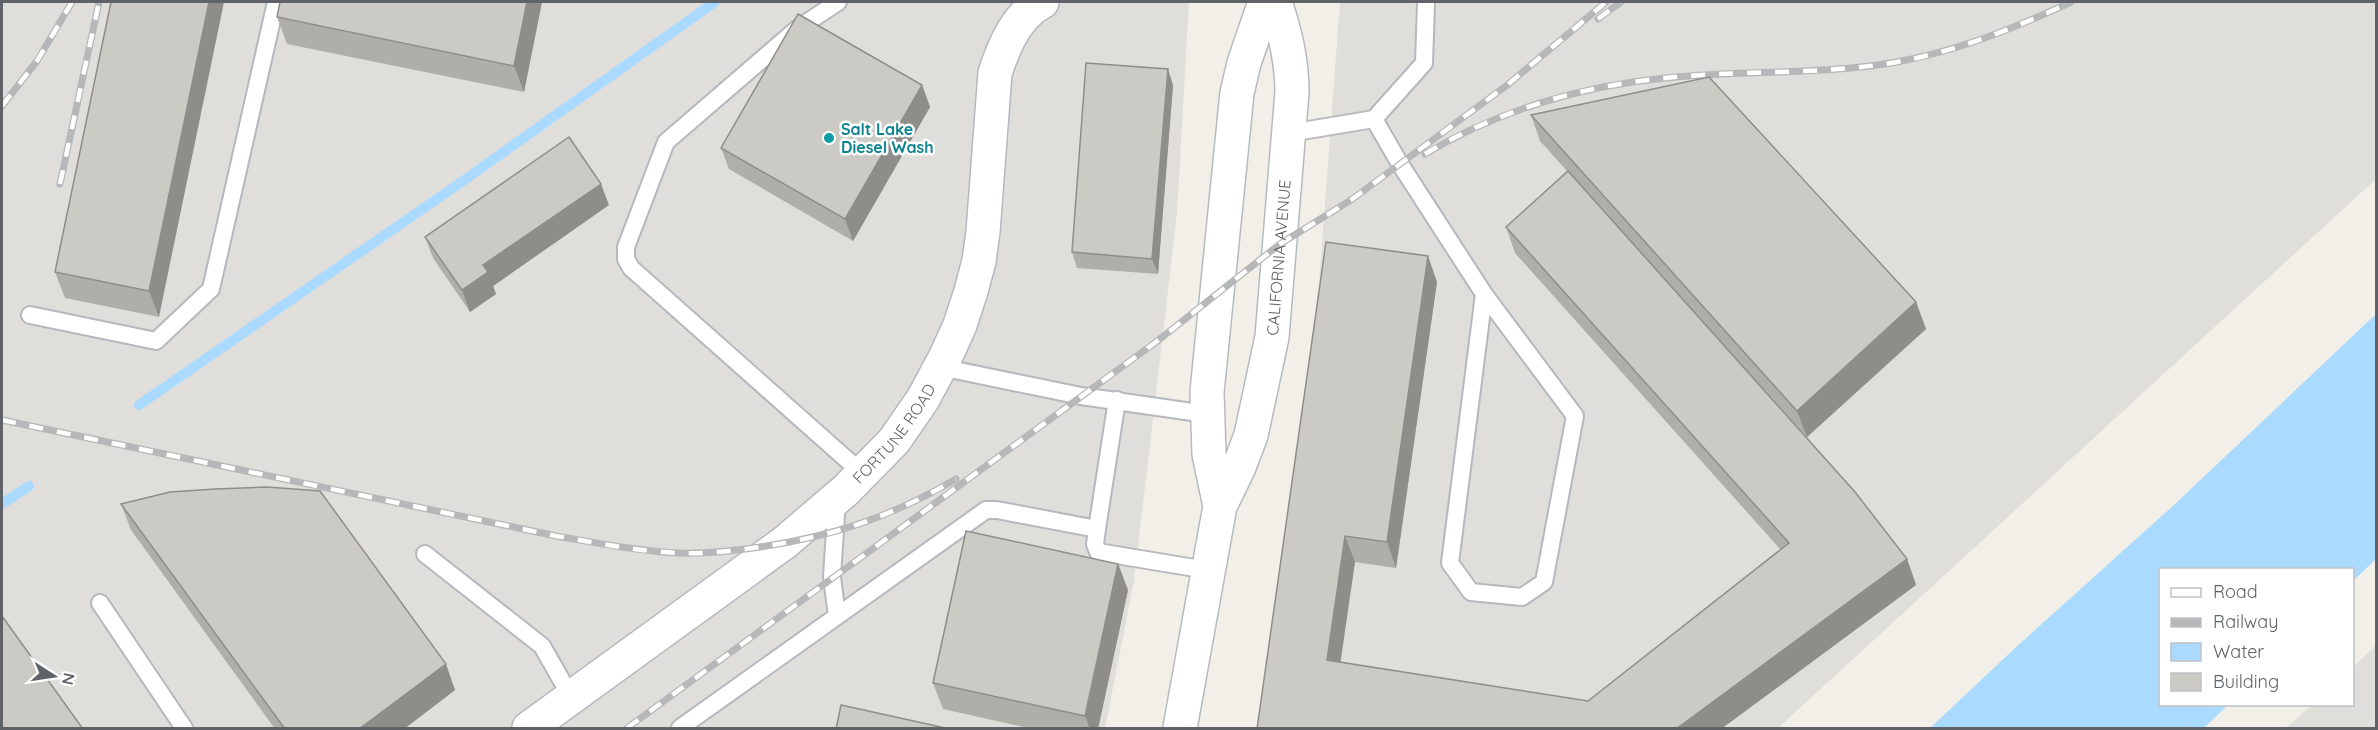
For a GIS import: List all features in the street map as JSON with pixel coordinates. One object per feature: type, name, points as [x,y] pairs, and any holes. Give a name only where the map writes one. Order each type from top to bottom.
[{"type":"main road","name":"FORTUNE ROAD","points":[[529,729],[784,543],[837,498],[894,441],[923,399],[960,325],[979,261],[995,73],[1012,32],[1023,18],[1042,2]]},
{"type":"main road","name":"CALIFORNIA AVENUE","points":[[1220,506],[1209,454],[1206,414],[1209,361],[1237,93],[1244,63],[1265,2]]},
{"type":"main road","name":"CALIFORNIA AVENUE","points":[[1180,729],[1220,506],[1247,445],[1263,384],[1272,337],[1290,134],[1292,66],[1286,34],[1275,2]]},
{"type":"lane","points":[[30,315],[156,341],[211,289],[276,2]]},
{"type":"lane","points":[[838,2],[797,29],[666,142],[626,247],[626,259],[631,268],[818,431],[862,473]]},
{"type":"lane","points":[[1290,134],[1374,118],[1424,63],[1426,2]]},
{"type":"lane","points":[[1374,118],[1400,164],[1484,294],[1575,416],[1544,582],[1522,597],[1471,592],[1450,563],[1484,294]]},
{"type":"lane","points":[[940,367],[1082,396],[1206,414]]},
{"type":"lane","points":[[1117,400],[1095,544],[1098,552],[1207,570]]},
{"type":"lane","points":[[837,498],[832,577],[837,616]]},
{"type":"lane","points":[[680,729],[986,510],[997,510],[1097,529]]},
{"type":"lane","points":[[425,554],[542,646],[572,698]]},
{"type":"lane","points":[[100,603],[184,729]]},
{"type":"shaded area","points":[[2,2],[1189,2],[1177,213],[1134,581],[1105,728],[2,728]]},
{"type":"shaded area","points":[[1340,2],[2376,2],[2376,179],[1778,728],[1260,728],[1302,511]]},
{"type":"shaded area","points":[[2376,645],[2376,728],[2286,728],[2311,706],[2354,706],[2354,666]]},
{"type":"water","points":[[2376,314],[2376,559],[2354,580],[2354,568],[2159,568],[2159,706],[2227,706],[2204,728],[1930,728],[2014,649],[2175,504]]},
{"type":"building","points":[[111,2],[209,2],[149,291],[55,272]]},
{"type":"building","points":[[280,2],[527,2],[514,66],[277,17]]},
{"type":"building","name":"Salt Lake Diesel Wash","points":[[798,14],[922,85],[845,219],[721,148]]},
{"type":"building","points":[[1086,63],[1168,69],[1152,259],[1072,252]]},
{"type":"building","points":[[1709,77],[1916,302],[1797,411],[1531,115]]},
{"type":"building","points":[[569,137],[601,184],[483,265],[488,272],[462,290],[425,237]]},
{"type":"building","points":[[1568,171],[1855,492],[1907,559],[1676,729],[1257,729],[1326,242],[1428,256],[1387,542],[1345,536],[1327,660],[1588,701],[1789,543],[1506,227]]},
{"type":"building","points":[[267,487],[320,491],[446,664],[359,729],[285,729],[121,504],[170,492]]},
{"type":"building","points":[[966,531],[1118,564],[1085,716],[933,683]]},
{"type":"building","points":[[2,616],[83,729],[2,729]]},
{"type":"building","points":[[841,705],[950,729],[836,729]]},
{"type":"waterway","points":[[139,405],[460,183],[715,2]]},
{"type":"waterway","points":[[2,504],[29,486]]},
{"type":"railway","points":[[2,106],[37,61],[72,2]]},
{"type":"railway","points":[[60,184],[99,2]]},
{"type":"railway","points":[[627,728],[1156,342],[1280,244],[1351,200],[1506,86],[1606,2]]},
{"type":"railway","points":[[1598,19],[1621,2]]},
{"type":"railway","points":[[1425,154],[1510,113],[1571,94],[1665,78],[1807,71],[1891,63],[1961,46],[2071,2]]},
{"type":"railway","points":[[2,420],[556,536],[632,549],[678,553],[709,553],[750,548],[837,531],[908,504],[956,479]]},
{"type":"place","name":"Salt Lake Diesel Wash","points":[[829,138]]}]
